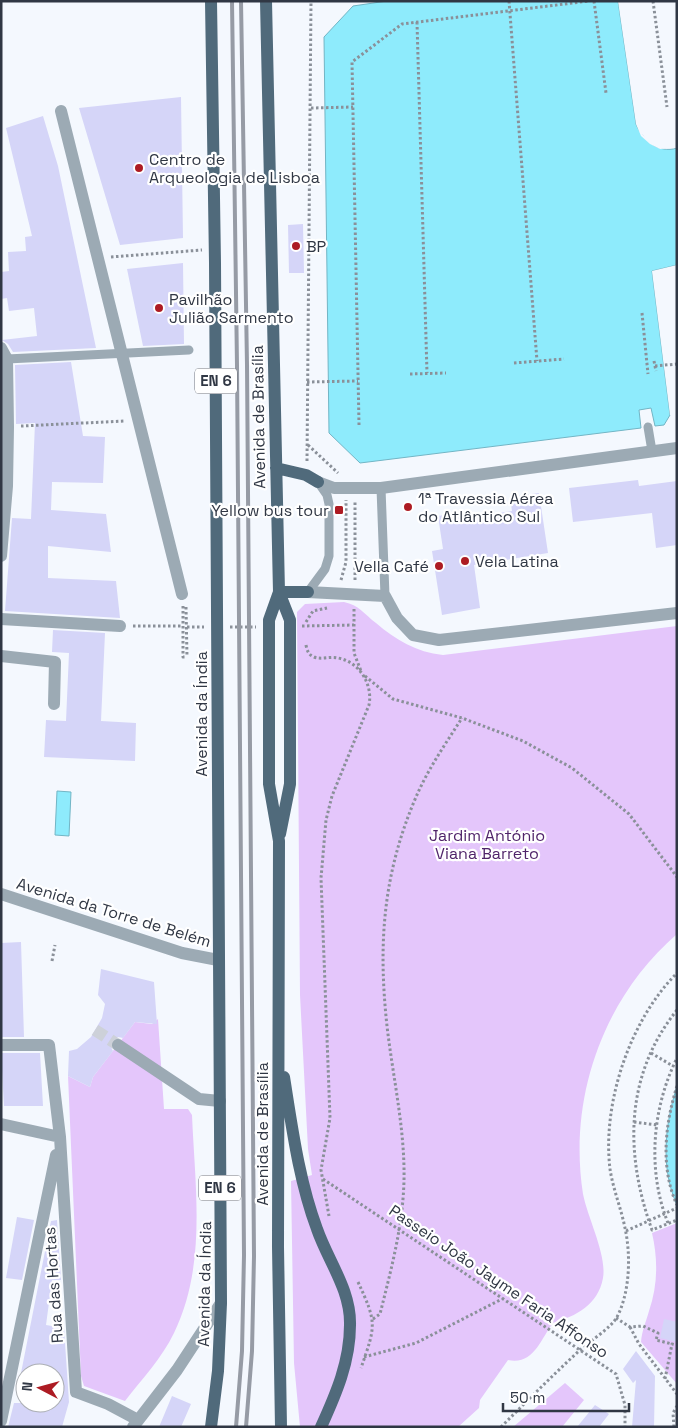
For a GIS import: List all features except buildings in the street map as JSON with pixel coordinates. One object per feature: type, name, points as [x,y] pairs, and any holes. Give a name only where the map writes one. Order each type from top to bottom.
[{"type":"main road","name":"Avenida da Índia","points":[[211,1],[215,249],[221,1303],[218,1371],[211,1427]]},
{"type":"main road","name":"Avenida de Brasília","points":[[266,1],[279,592],[290,620],[290,784],[279,841]]},
{"type":"main road","points":[[276,468],[306,474],[318,482]]},
{"type":"main road","name":"Avenida de Brasília","points":[[279,592],[269,620],[269,784],[279,841],[278,1034],[281,1427]]},
{"type":"main road","points":[[279,592],[308,592]]},
{"type":"main road","points":[[278,1034],[292,1126],[303,1180],[317,1229],[341,1282],[350,1324],[344,1376],[321,1427]]},
{"type":"street","points":[[61,111],[184,599]]},
{"type":"street","points":[[1,556],[8,427],[4,354]]},
{"type":"street","points":[[318,482],[334,488],[346,483],[381,488],[677,448]]},
{"type":"street","points":[[308,592],[385,596],[396,618],[413,635],[439,640],[677,613]]},
{"type":"street","points":[[1,619],[120,626]]},
{"type":"street","points":[[1,656],[55,662],[54,704]]},
{"type":"street","name":"Avenida da Torre de Belém","points":[[1,894],[182,952],[218,960]]},
{"type":"street","points":[[1,1045],[49,1045],[60,1137],[1,1421]]},
{"type":"street","points":[[118,1045],[199,1099],[220,1101]]},
{"type":"street","points":[[1,1124],[60,1137]]},
{"type":"street","name":"Rua das Hortas","points":[[60,1137],[76,1392],[108,1404],[135,1424]]},
{"type":"street","points":[[135,1424],[177,1370],[221,1303]]},
{"type":"lane","points":[[4,354],[189,350]]},
{"type":"lane","points":[[648,427],[652,451]]},
{"type":"lane","points":[[308,592],[325,569],[329,556],[329,504],[327,495],[318,482]]},
{"type":"lane","points":[[381,488],[385,596]]},
{"type":"path","points":[[311,1],[308,444],[346,483],[354,595],[354,653],[371,693],[369,705],[332,796],[323,841],[321,878],[330,1118],[323,1152],[323,1179],[331,1224]]},
{"type":"path","points":[[509,1],[537,361]]},
{"type":"path","points":[[359,425],[352,62],[402,24],[589,1]]},
{"type":"path","points":[[594,1],[606,93]]},
{"type":"path","points":[[653,1],[667,107]]},
{"type":"path","points":[[417,22],[427,373]]},
{"type":"path","points":[[311,108],[353,107]]},
{"type":"path","points":[[98,258],[215,249]]},
{"type":"path","points":[[642,314],[648,372],[655,366]]},
{"type":"path","points":[[514,363],[564,359]]},
{"type":"path","points":[[647,364],[655,366],[677,364]]},
{"type":"path","points":[[410,374],[446,373]]},
{"type":"path","points":[[307,382],[358,381]]},
{"type":"path","points":[[8,427],[139,421]]},
{"type":"path","points":[[305,629],[309,614],[316,610],[327,609],[335,594],[346,562],[346,483]]},
{"type":"path","points":[[184,599],[185,627],[187,657],[183,657],[184,599]]},
{"type":"path","points":[[299,626],[354,625]]},
{"type":"path","points":[[120,626],[205,627]]},
{"type":"path","points":[[224,627],[261,626]]},
{"type":"path","points":[[305,636],[309,654],[319,658],[338,658],[349,663],[393,698],[462,718],[523,741],[572,768],[629,814],[677,878]]},
{"type":"path","points":[[373,1319],[380,1314],[400,1231],[404,1181],[402,1135],[387,1026],[382,967],[384,908],[395,851],[416,795],[462,718]]},
{"type":"path","points":[[52,961],[55,945]]},
{"type":"path","points":[[501,1427],[616,1318],[626,1290],[629,1260],[626,1231],[610,1169],[609,1126],[616,1084],[630,1044],[651,1007],[677,973]]},
{"type":"path","points":[[677,1010],[651,1053],[640,1085],[634,1122],[634,1167],[641,1198],[652,1230],[677,1220]]},
{"type":"path","points":[[651,1053],[673,1066]]},
{"type":"path","points":[[668,1223],[656,1184],[654,1165],[657,1125],[673,1066],[677,1058]]},
{"type":"path","points":[[626,1231],[677,1207],[666,1176],[666,1154],[672,1105],[677,1086]]},
{"type":"path","points":[[634,1122],[657,1125]]},
{"type":"path","name":"Passeio João Jayme Faria Affonso","points":[[323,1179],[616,1374],[625,1405],[625,1427]]},
{"type":"path","points":[[355,1277],[373,1319],[371,1339],[358,1373]]},
{"type":"path","points":[[364,1357],[416,1343],[502,1299]]},
{"type":"path","points":[[616,1318],[630,1327],[639,1344],[677,1394]]},
{"type":"path","points":[[630,1327],[643,1326],[658,1332],[656,1340],[677,1345]]},
{"type":"path","points":[[665,1380],[672,1344]]},
{"type":"path","points":[[674,1427],[673,1413],[677,1406]]},
{"type":"green space","name":"Jardim António Viana Barreto","points":[[344,602],[358,608],[399,640],[415,648],[443,655],[677,626],[677,934],[651,960],[629,988],[611,1019],[597,1052],[587,1086],[581,1122],[580,1158],[583,1194],[600,1248],[603,1278],[596,1295],[585,1308],[570,1317],[553,1323],[530,1355],[517,1361],[508,1360],[480,1400],[479,1408],[458,1427],[300,1427],[294,1363],[291,1181],[312,1175],[308,1149],[300,995],[297,612],[305,604]]},
{"type":"green space","points":[[158,1019],[164,1109],[188,1109],[192,1115],[197,1226],[195,1253],[191,1281],[174,1333],[158,1360],[125,1401],[84,1386],[81,1376],[68,1076],[90,1087],[93,1077],[135,1022],[152,1024]]},
{"type":"green space","points":[[677,1223],[677,1384],[641,1342],[654,1292],[656,1262],[652,1233]]},
{"type":"green space","points":[[565,1383],[584,1400],[562,1427],[513,1427]]},
{"type":"water","points":[[387,1],[618,1],[636,124],[642,135],[657,147],[663,149],[677,148],[677,265],[652,271],[670,415],[664,425],[655,426],[651,408],[639,410],[641,428],[360,463],[329,433],[324,37],[353,6]]},
{"type":"water","points":[[57,791],[71,792],[69,836],[55,835]]},
{"type":"water","points":[[677,1086],[677,1205],[668,1176],[666,1146],[667,1131]]},
{"type":"pier","points":[[618,1],[620,1],[638,123],[643,135],[651,142],[661,147],[677,146],[677,148],[660,149],[650,144],[641,136],[636,124]]},
{"type":"pier","points":[[677,265],[677,268],[655,273],[669,379],[672,415],[670,415],[652,271]]},
{"type":"tunnel","points":[[95,1030],[118,1045]]},
{"type":"railway","points":[[232,1],[237,366],[244,1255],[242,1351],[236,1427]]},
{"type":"railway","points":[[241,1],[247,365],[254,1256],[252,1351],[246,1427]]},
{"type":"place","name":"Centro de Arqueologia de Lisboa","points":[[139,168]]},
{"type":"place","name":"BP","points":[[296,246]]},
{"type":"place","name":"Pavilhão Julião Sarmento","points":[[159,308]]},
{"type":"place","name":"1ª Travessia Aérea do Atlântico Sul","points":[[408,507]]},
{"type":"place","name":"Yellow bus tour","points":[[339,510]]},
{"type":"place","name":"Vela Latina","points":[[465,561]]},
{"type":"place","name":"Vella Café","points":[[439,566]]}]
